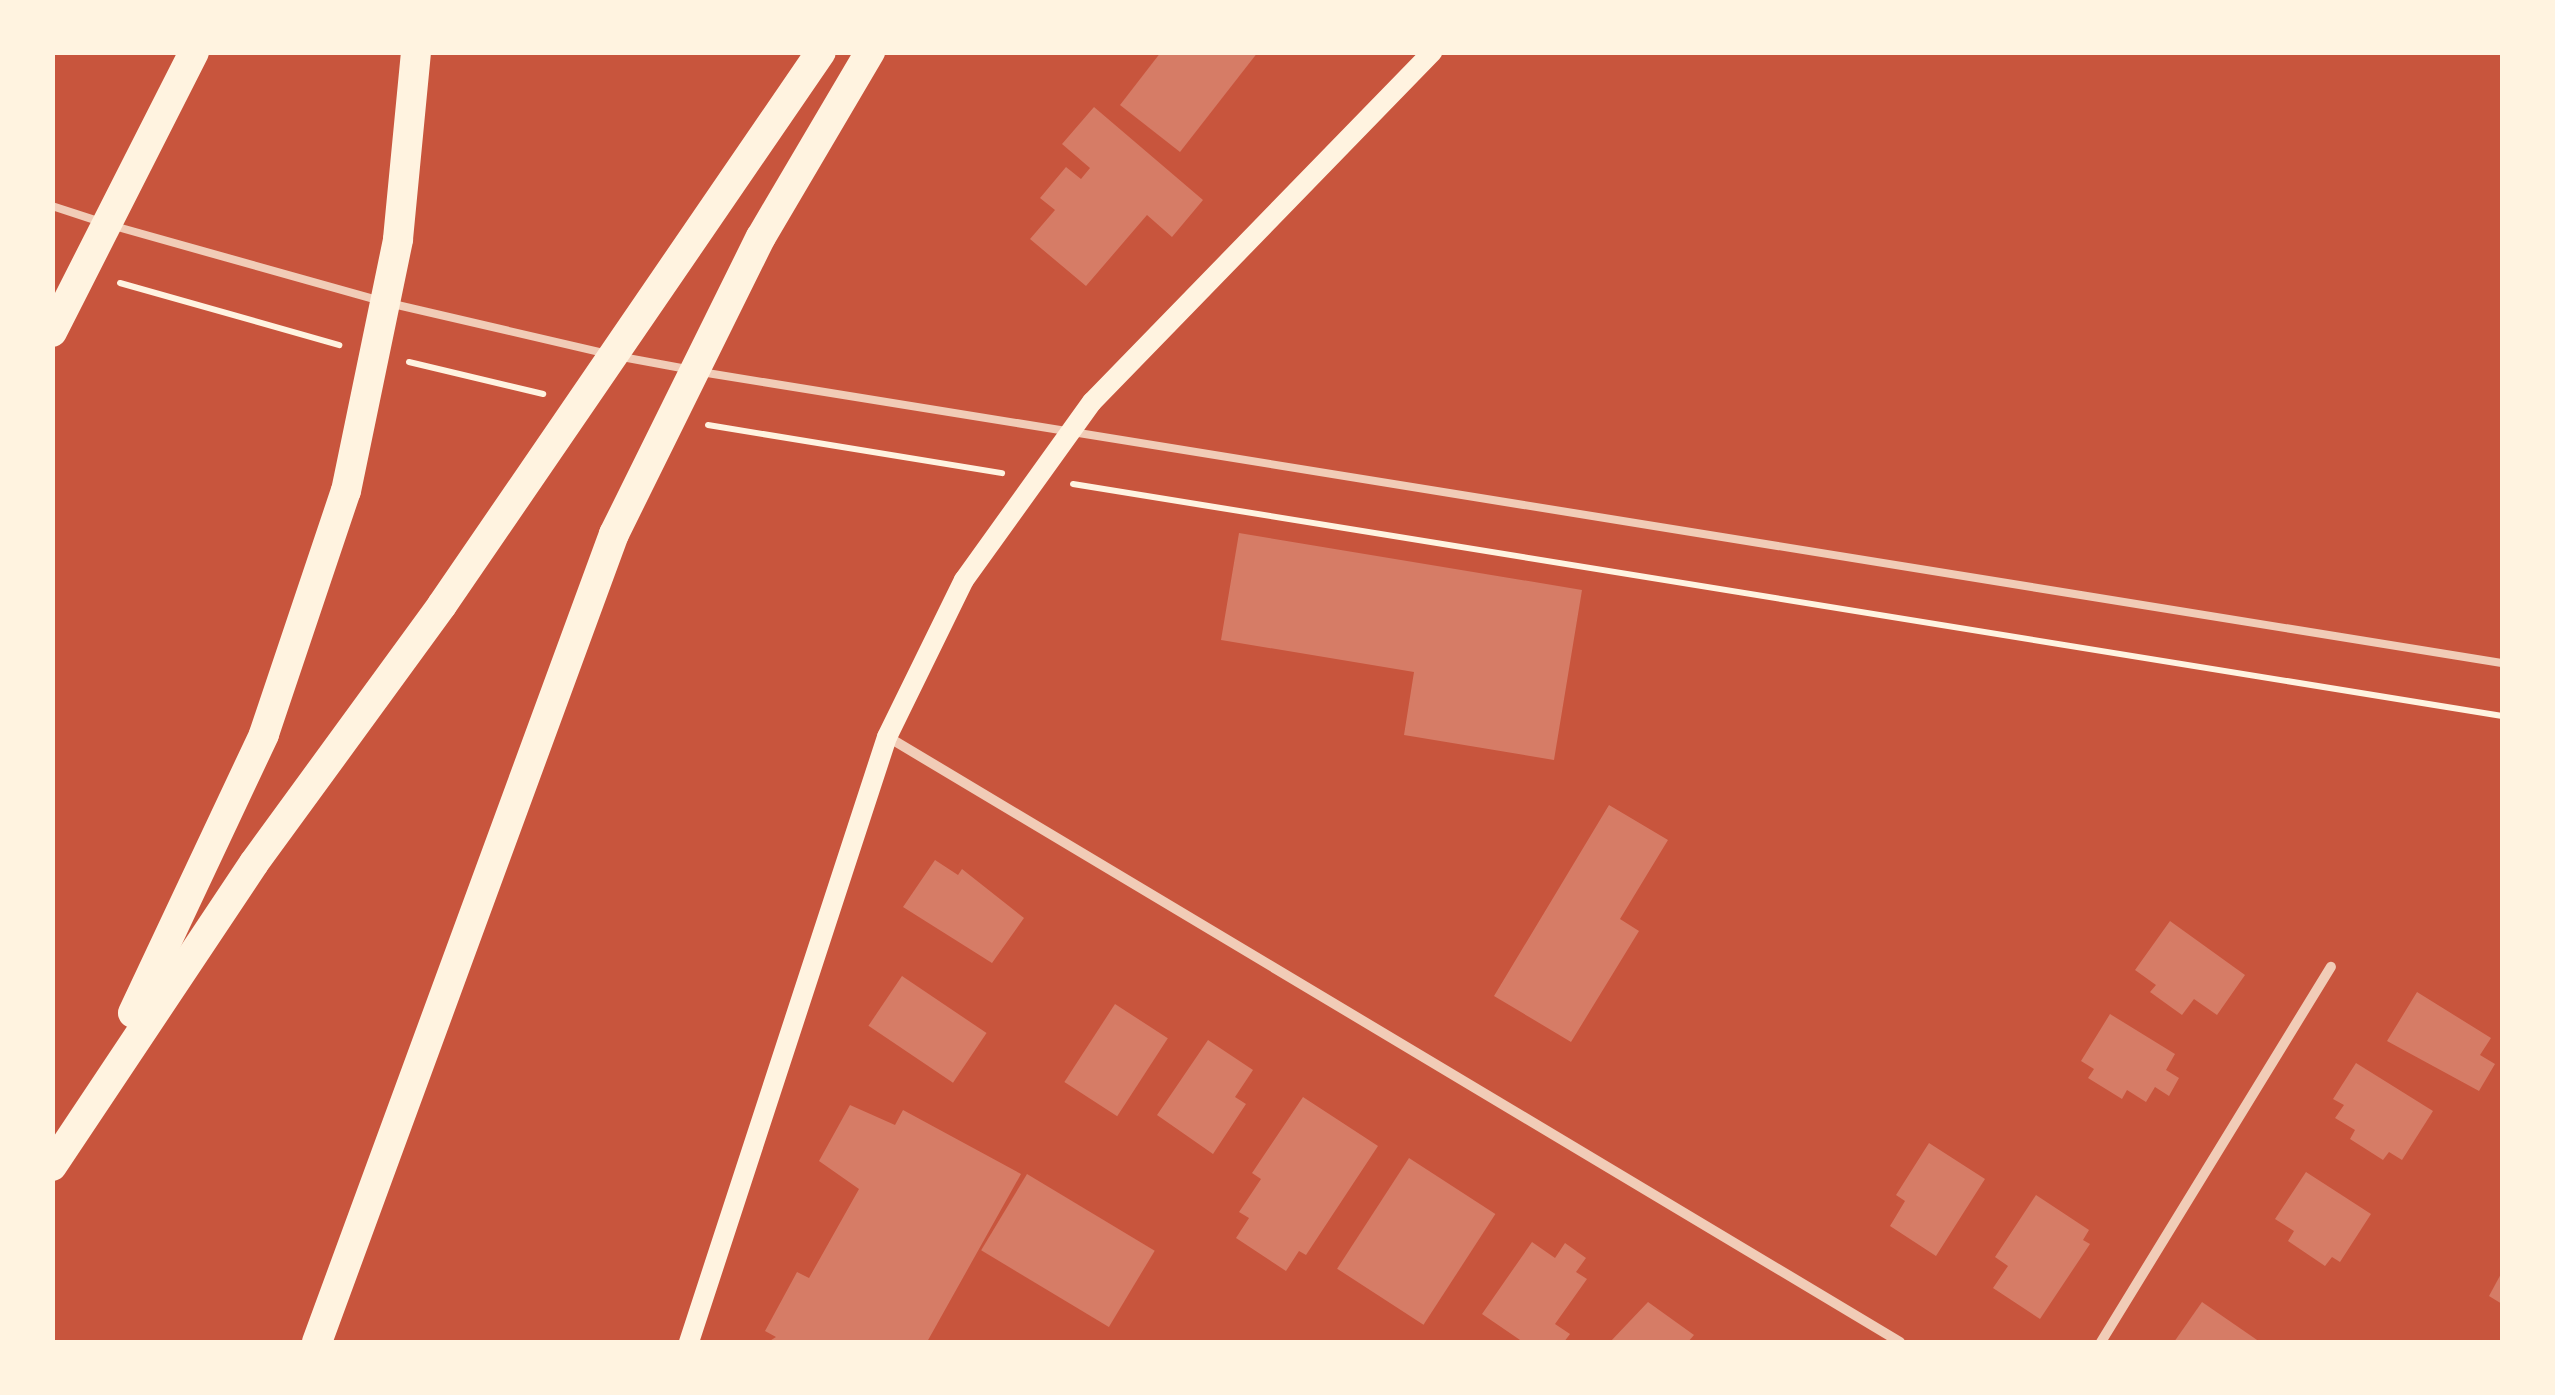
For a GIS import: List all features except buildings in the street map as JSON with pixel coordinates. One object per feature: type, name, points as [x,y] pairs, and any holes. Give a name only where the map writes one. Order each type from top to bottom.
[{"type":"highway","points":[[52,332],[194,52]]},
{"type":"highway","points":[[94,1103],[238,796],[320,576],[361,428],[398,239],[416,52]]},
{"type":"highway","points":[[52,1166],[821,52]]},
{"type":"highway","points":[[318,1342],[614,534],[761,236],[870,52]]},
{"type":"main road","points":[[689,1342],[887,737],[964,580],[1067,432],[1432,52]]},
{"type":"street","points":[[887,737],[1900,1342]]},
{"type":"street","points":[[2101,1342],[2331,967]]},
{"type":"lane","points":[[52,206],[475,324],[794,388],[2502,663]]},
{"type":"path","points":[[770,435],[988,470]]},
{"type":"path","points":[[1082,486],[2502,716]]}]
